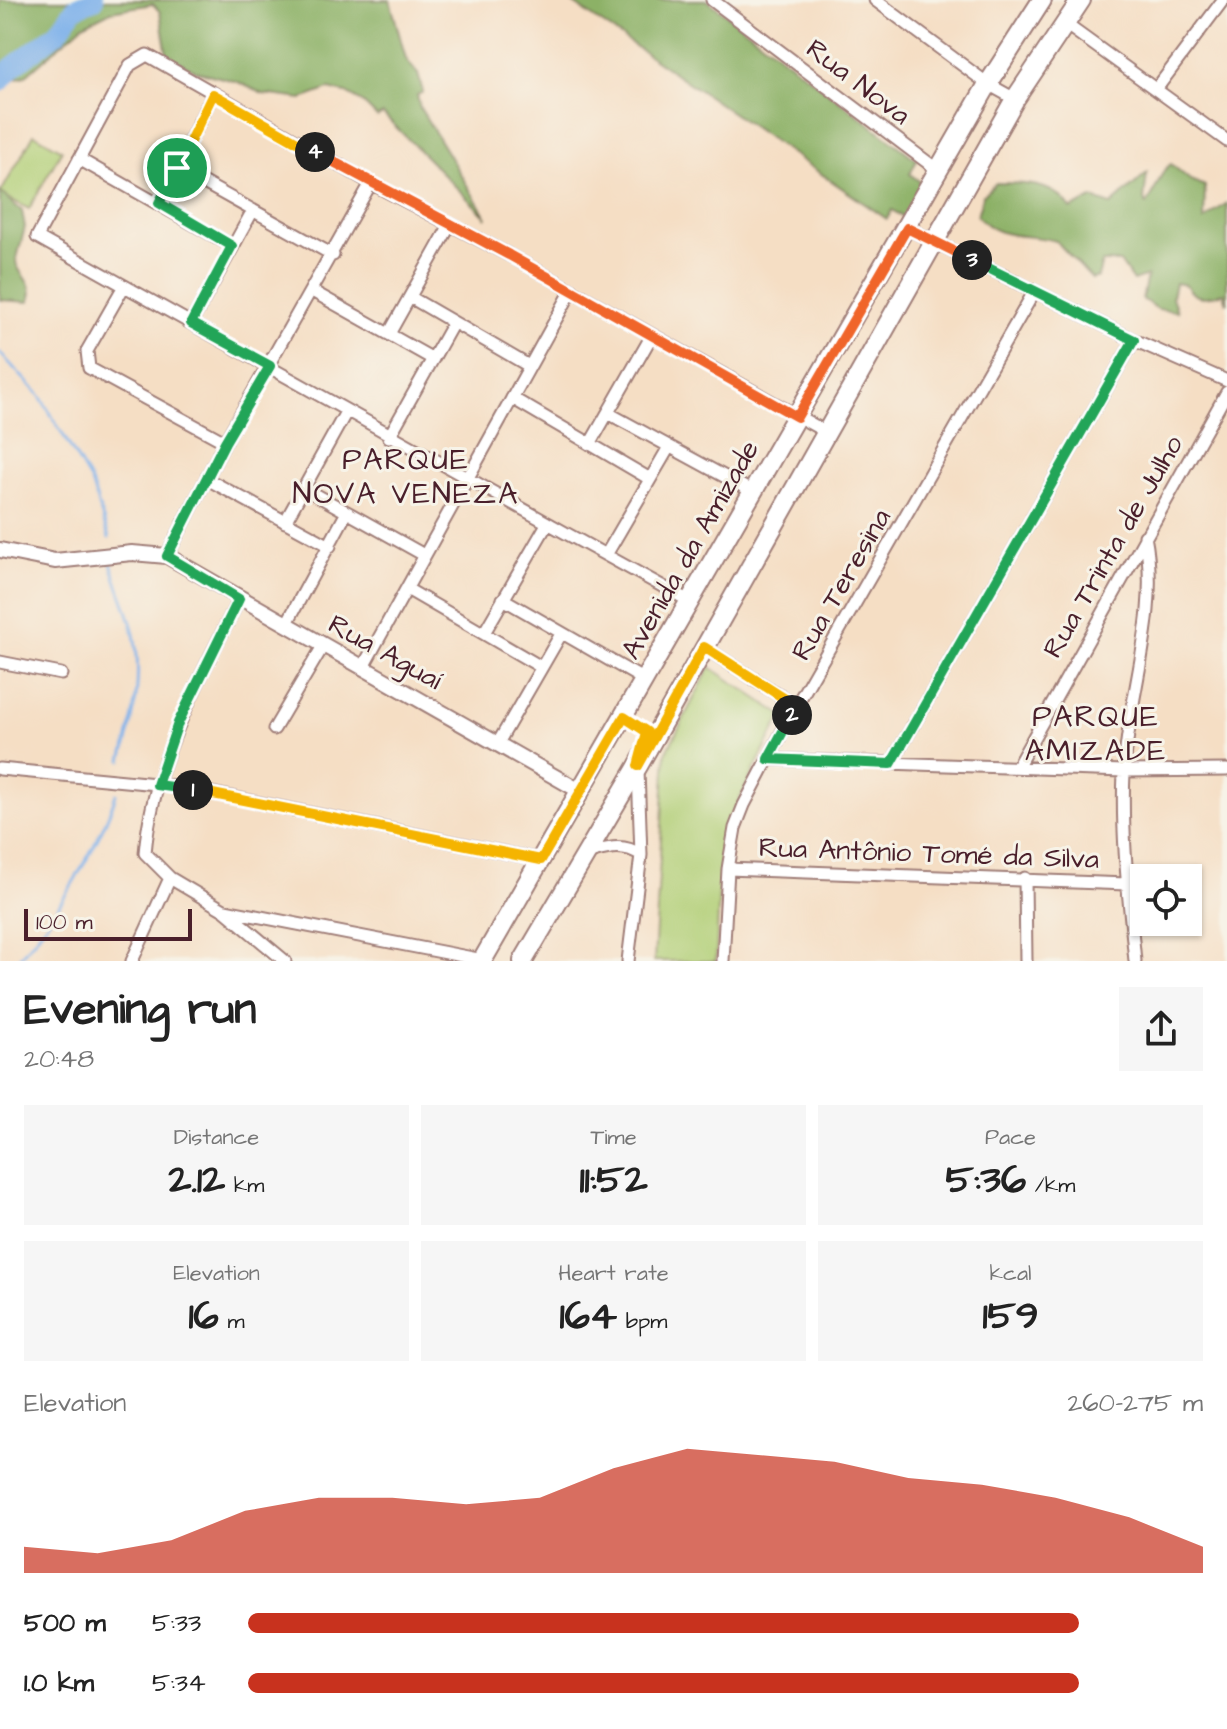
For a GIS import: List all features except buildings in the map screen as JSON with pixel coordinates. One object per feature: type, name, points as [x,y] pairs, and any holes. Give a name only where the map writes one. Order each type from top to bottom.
[{"type":"main road","name":"Avenida da Amizade","points":[[482,960],[646,681],[988,84],[1042,0]]},
{"type":"main road","points":[[523,961],[638,766],[1015,99],[1081,0]]},
{"type":"main road","points":[[624,717],[647,732],[638,766]]},
{"type":"street","name":"Rua Nova","points":[[712,0],[939,171]]},
{"type":"street","points":[[875,0],[988,84],[1015,99]]},
{"type":"street","points":[[1157,88],[1223,0]]},
{"type":"street","points":[[1064,23],[1227,141]]},
{"type":"street","points":[[691,602],[389,437],[270,366],[37,237],[130,65],[147,55],[371,183],[826,432]]},
{"type":"street","points":[[159,203],[213,94]]},
{"type":"street","points":[[79,159],[232,246]]},
{"type":"street","points":[[177,168],[333,255]]},
{"type":"street","points":[[0,550],[55,561],[132,553],[167,556],[225,442],[371,183]]},
{"type":"street","points":[[191,323],[252,212]]},
{"type":"street","points":[[390,332],[450,225]]},
{"type":"street","points":[[907,228],[1134,340],[1227,381]]},
{"type":"street","points":[[124,286],[87,351],[89,368],[225,442]]},
{"type":"street","points":[[312,291],[390,332],[433,359]]},
{"type":"street","points":[[363,667],[571,292]]},
{"type":"street","name":"Rua Teresina","points":[[723,961],[728,869],[735,828],[796,706],[1034,292]]},
{"type":"street","points":[[410,297],[529,366]]},
{"type":"street","points":[[389,437],[453,323]]},
{"type":"street","points":[[590,444],[651,337]]},
{"type":"street","points":[[891,764],[1134,340]]},
{"type":"street","name":"Rua Trinta de Julho","points":[[1017,767],[1227,392]]},
{"type":"street","points":[[512,398],[650,479]]},
{"type":"street","points":[[285,522],[346,412]]},
{"type":"street","points":[[608,413],[753,492]]},
{"type":"street","points":[[606,555],[669,447]]},
{"type":"street","points":[[207,479],[330,546]]},
{"type":"street","points":[[304,488],[424,555]]},
{"type":"street","points":[[286,625],[347,512]]},
{"type":"street","points":[[484,633],[547,524]]},
{"type":"street","points":[[1135,961],[1127,884],[1124,771],[1150,584],[1145,536]]},
{"type":"street","name":"Rua Aguaí","points":[[167,556],[580,791]]},
{"type":"street","points":[[407,589],[541,667]]},
{"type":"street","points":[[239,599],[178,723],[157,785],[145,853],[170,878],[224,910],[285,961]]},
{"type":"street","points":[[503,599],[646,681]]},
{"type":"street","points":[[498,743],[561,634]]},
{"type":"street","points":[[274,729],[323,646]]},
{"type":"street","points":[[704,647],[796,706]]},
{"type":"street","points":[[0,662],[61,674]]},
{"type":"street","points":[[768,759],[1124,771],[1227,770]]},
{"type":"street","points":[[628,961],[641,855],[638,766]]},
{"type":"street","points":[[0,769],[157,785],[541,860]]},
{"type":"street","points":[[585,854],[619,846],[629,847],[641,855]]},
{"type":"street","name":"Rua Antônio Tomé da Silva","points":[[728,869],[1127,884]]},
{"type":"street","points":[[132,961],[170,878]]},
{"type":"street","points":[[1025,878],[1026,961]]},
{"type":"street","points":[[224,910],[482,960]]},
{"type":"green space","points":[[0,0],[390,0],[406,59],[418,74],[423,92],[417,95],[420,108],[487,218],[383,114],[377,117],[362,102],[346,93],[329,89],[302,99],[263,94],[238,82],[196,71],[167,55],[160,12],[153,4],[111,11],[83,25],[25,76],[0,82]]},
{"type":"green space","points":[[568,0],[707,0],[917,160],[910,174],[928,188],[907,220],[892,210],[887,219]]},
{"type":"green space","points":[[34,134],[62,150],[29,209],[0,194]]},
{"type":"green space","points":[[1171,164],[1190,180],[1205,186],[1204,220],[1227,203],[1227,303],[1224,293],[1198,296],[1186,285],[1175,283],[1172,297],[1177,311],[1158,309],[1142,299],[1147,276],[1133,281],[1120,262],[1102,262],[1098,277],[1092,279],[1056,241],[1003,233],[993,229],[977,215],[983,195],[996,183],[1029,184],[1048,189],[1071,209],[1092,198],[1111,205],[1147,173],[1144,200],[1147,204],[1163,172]]},
{"type":"green space","points":[[0,192],[22,211],[25,227],[16,262],[29,285],[29,302],[0,300]]},
{"type":"green space","points":[[710,667],[782,715],[721,836],[716,961],[654,961],[666,753]]},
{"type":"waterway","points":[[0,82],[11,68],[58,32],[75,8],[94,0]]},
{"type":"waterway","points":[[0,353],[40,396],[91,482],[109,538]]},
{"type":"waterway","points":[[111,562],[136,643],[138,677],[131,727],[122,760]]},
{"type":"waterway","points":[[16,961],[44,927],[74,882],[116,794]]},
{"type":"district","name":"PARQUE NOVA VENEZA","points":[[406,476]]},
{"type":"district","name":"PARQUE AMIZADE","points":[[1096,733]]},
{"type":"route","points":[[213,94],[797,417],[907,228],[1134,340],[891,764],[768,759],[796,706],[704,647],[638,766],[647,732],[624,717],[541,860],[177,786],[157,785],[178,723],[239,599],[167,556],[225,442],[270,366],[191,323],[232,246],[159,203],[177,168],[213,94]]}]
